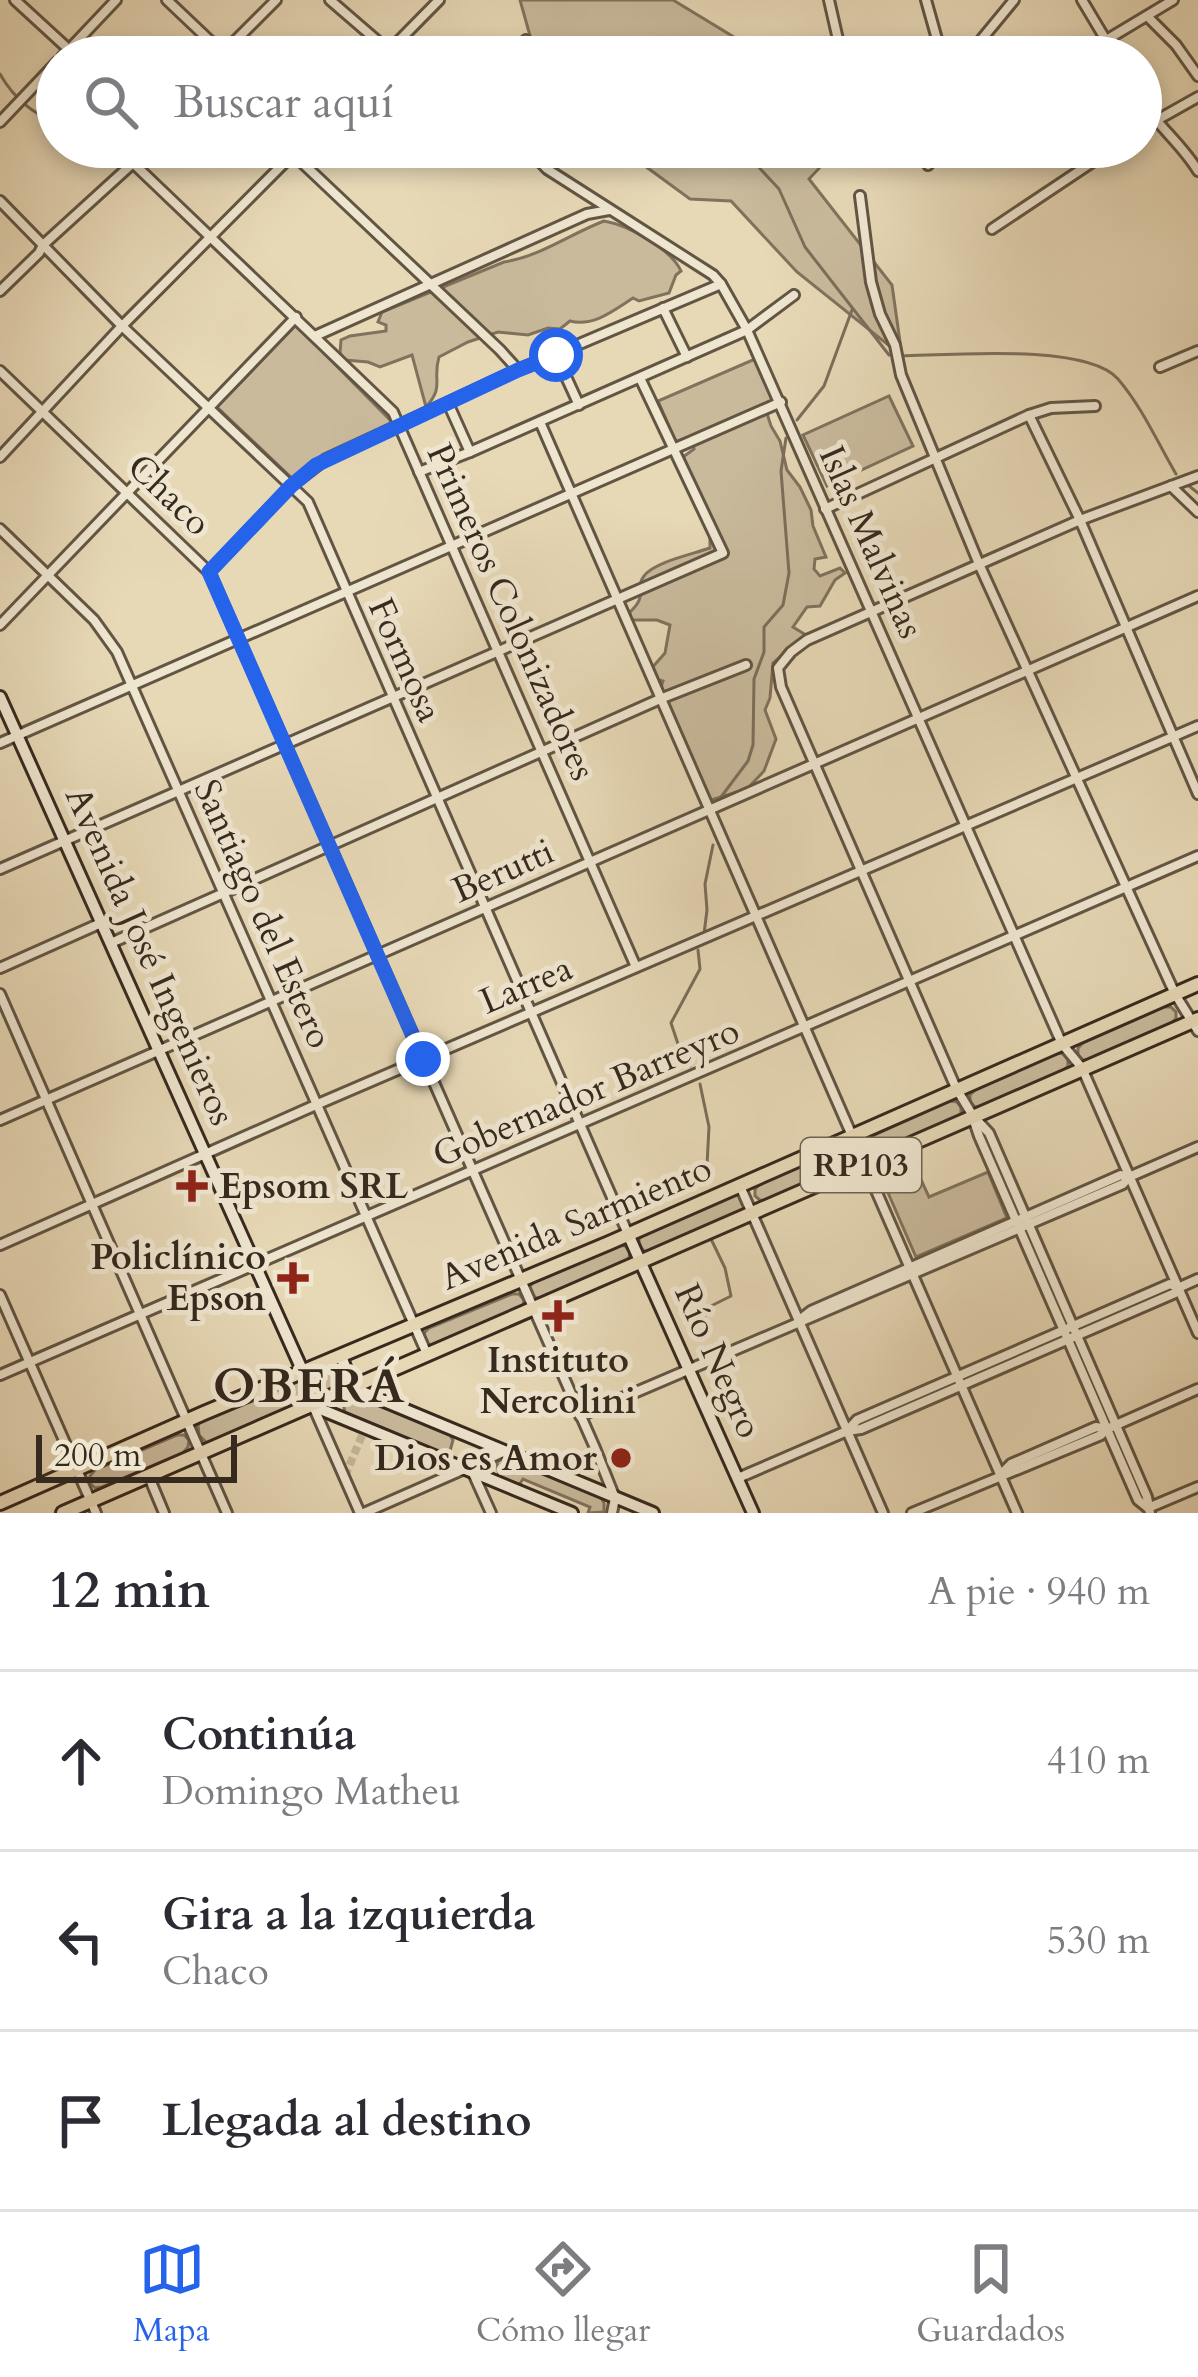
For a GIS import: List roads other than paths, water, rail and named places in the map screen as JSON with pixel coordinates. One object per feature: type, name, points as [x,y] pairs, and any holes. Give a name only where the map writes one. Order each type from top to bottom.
[{"type":"main road","name":"Avenida José Ingenieros","points":[[0,698],[303,1372]]},
{"type":"main road","name":"RP103","points":[[1175,994],[1198,984]]},
{"type":"main road","name":"Avenida Sarmiento","points":[[0,1503],[1175,994]]},
{"type":"main road","name":"Avenida Sarmiento","points":[[63,1513],[93,1507],[148,1475],[1082,1068],[1196,1023]]},
{"type":"main road","name":"Río Negro","points":[[628,1234],[753,1513]]},
{"type":"main road","points":[[341,1356],[353,1388],[653,1513]]},
{"type":"main road","points":[[313,1406],[572,1513]]},
{"type":"street","points":[[15,0],[48,36]]},
{"type":"street","points":[[84,36],[116,0]]},
{"type":"street","points":[[167,0],[203,36]]},
{"type":"street","points":[[242,36],[275,0]]},
{"type":"street","points":[[330,0],[369,36]]},
{"type":"street","points":[[406,36],[439,0]]},
{"type":"street","points":[[829,0],[837,36]]},
{"type":"street","points":[[926,0],[936,36]]},
{"type":"street","points":[[985,36],[1015,0]]},
{"type":"street","points":[[1082,0],[1104,36]]},
{"type":"street","points":[[1115,36],[1173,0]]},
{"type":"street","points":[[1147,16],[1198,76]]},
{"type":"street","points":[[0,122],[36,84]]},
{"type":"street","points":[[1162,117],[1198,98]]},
{"type":"street","points":[[1162,129],[1198,172]]},
{"type":"street","name":"Primeros Colonizadores","points":[[43,245],[128,168]]},
{"type":"street","name":"Primeros Colonizadores","points":[[138,168],[393,412],[636,967]]},
{"type":"street","points":[[0,457],[279,168]]},
{"type":"street","points":[[313,168],[518,370]]},
{"type":"street","name":"Islas Malvinas","points":[[546,168],[713,275],[747,330],[1062,1044],[1082,1068],[1198,1334]]},
{"type":"street","points":[[992,229],[1083,168]]},
{"type":"street","points":[[860,196],[872,282],[901,375],[979,564],[1076,778],[1175,994],[1196,1023]]},
{"type":"street","name":"Formosa","points":[[0,200],[122,326],[308,502],[628,1234]]},
{"type":"street","points":[[314,336],[587,214],[611,210]]},
{"type":"street","points":[[0,291],[43,245]]},
{"type":"street","points":[[209,572],[291,486],[326,459],[721,284]]},
{"type":"street","points":[[419,472],[747,330],[794,295]]},
{"type":"street","points":[[663,308],[687,357]]},
{"type":"street","points":[[0,625],[296,317]]},
{"type":"street","points":[[1160,367],[1198,351]]},
{"type":"street","points":[[556,355],[579,405]]},
{"type":"street","name":"Chaco","points":[[0,371],[209,572],[615,1498]]},
{"type":"street","points":[[0,869],[723,553],[640,378]]},
{"type":"street","points":[[448,403],[470,452]]},
{"type":"street","points":[[0,743],[781,403]]},
{"type":"street","points":[[825,509],[1029,416],[1051,408],[1095,406]]},
{"type":"street","points":[[1029,416],[1080,520],[1198,794]]},
{"type":"street","points":[[540,422],[1017,1513]]},
{"type":"street","points":[[1198,476],[1080,520],[870,611],[807,640],[778,668],[781,687],[956,1088],[988,1133],[1022,1223],[1149,1510],[1198,1487]]},
{"type":"street","points":[[1170,485],[1198,512]]},
{"type":"street","name":"Santiago del Estero","points":[[0,529],[94,620],[117,652],[427,1354]]},
{"type":"street","name":"Berutti","points":[[0,1120],[1198,596]]},
{"type":"street","points":[[111,944],[746,665]]},
{"type":"street","name":"Larrea","points":[[0,1246],[318,1104],[1198,726]]},
{"type":"street","name":"Gobernador Barreyro","points":[[0,1375],[1198,856]]},
{"type":"street","points":[[0,968],[101,923]]},
{"type":"street","points":[[0,994],[227,1513]]},
{"type":"street","points":[[580,1416],[813,1318],[1121,1175],[1130,1177],[1198,1147]]},
{"type":"street","points":[[739,1184],[884,1513]]},
{"type":"street","points":[[737,1478],[861,1429],[959,1381],[1198,1279]]},
{"type":"street","points":[[0,1295],[93,1507]]},
{"type":"street","points":[[912,1513],[1101,1435],[1198,1389]]},
{"type":"street","points":[[313,1406],[362,1513],[503,1452]]},
{"type":"street","points":[[469,1469],[491,1513]]},
{"type":"street","points":[[148,1475],[164,1513]]},
{"type":"street","points":[[611,1513],[615,1498]]},
{"type":"waterway","points":[[0,74],[36,112]]},
{"type":"waterway","points":[[760,168],[779,189],[805,247],[889,355]]},
{"type":"waterway","points":[[797,420],[824,386],[852,310]]},
{"type":"waterway","points":[[902,356],[1016,354],[1078,360],[1102,368],[1135,401],[1176,474]]},
{"type":"waterway","points":[[718,801],[748,761],[753,745],[754,679],[764,652],[764,627],[783,605],[789,573],[781,471],[786,438]]},
{"type":"waterway","points":[[1189,486],[1198,493]]},
{"type":"waterway","points":[[704,934],[705,884],[713,845]]},
{"type":"waterway","points":[[690,1066],[671,1023],[700,969],[698,950]]},
{"type":"waterway","points":[[700,1084],[709,1127],[707,1165]]},
{"type":"waterway","points":[[703,1324],[709,1307],[731,1296],[725,1268],[711,1239]]},
{"type":"tunnel","points":[[345,1476],[363,1433]]},
{"type":"place","name":"Epsom SRL","points":[[192,1186]]},
{"type":"place","name":"Policlínico Epson","points":[[293,1278]]},
{"type":"place","name":"Instituto Nercolini","points":[[558,1316]]},
{"type":"place","name":"Dios es Amor","points":[[621,1458]]},
{"type":"district","name":"OBERÁ","points":[[310,1386]]}]
